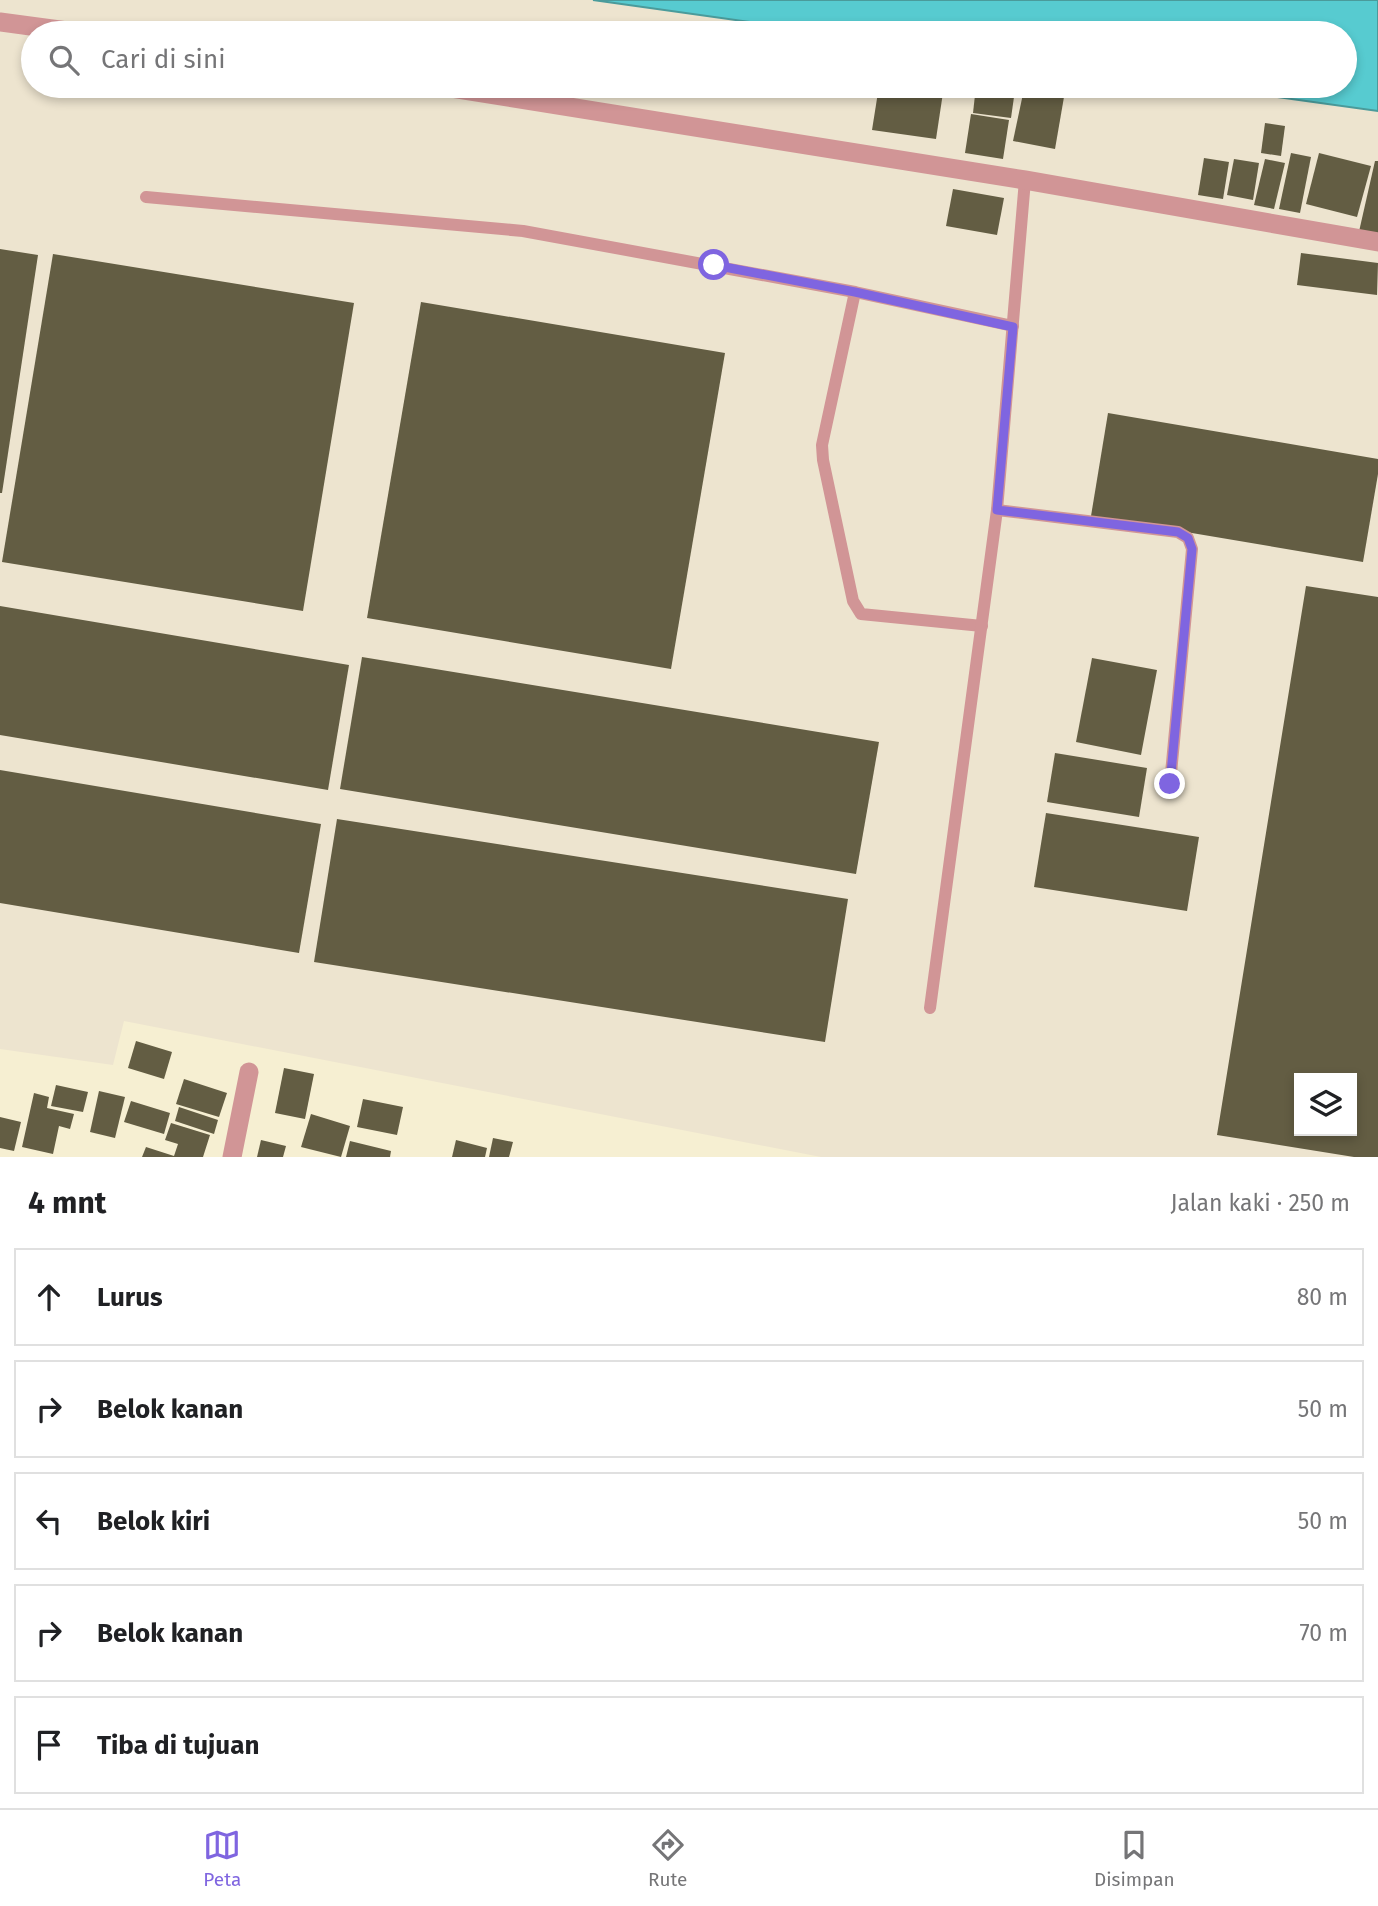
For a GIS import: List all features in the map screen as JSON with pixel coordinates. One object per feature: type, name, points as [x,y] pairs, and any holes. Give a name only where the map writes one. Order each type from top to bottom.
[{"type":"street","points":[[0,22],[21,25]]},
{"type":"street","points":[[514,98],[1025,180],[1378,242]]},
{"type":"street","points":[[232,1157],[249,1072]]},
{"type":"lane","points":[[930,1008],[997,510],[1025,180]]},
{"type":"lane","points":[[146,197],[523,231],[855,292],[1013,327]]},
{"type":"lane","points":[[855,292],[822,445],[822,460],[853,601],[861,614],[982,626]]},
{"type":"lane","points":[[997,510],[1178,532],[1188,538],[1192,549],[1170,784]]},
{"type":"shaded area","points":[[0,0],[592,0],[742,21],[21,21],[21,98],[1285,98],[1378,111],[1378,1157],[821,1157],[124,1021],[113,1065],[0,1049]]},
{"type":"water","points":[[593,0],[1378,0],[1378,111],[1285,98],[1357,98],[1357,21],[743,21]]},
{"type":"building","points":[[877,98],[942,98],[936,139],[872,130]]},
{"type":"building","points":[[975,98],[1014,98],[1011,118],[973,113]]},
{"type":"building","points":[[1022,98],[1064,98],[1055,149],[1013,141]]},
{"type":"building","points":[[971,114],[1009,120],[1003,159],[965,153]]},
{"type":"building","points":[[1265,123],[1285,126],[1281,156],[1261,153]]},
{"type":"building","points":[[1291,153],[1311,157],[1300,213],[1279,209]]},
{"type":"building","points":[[1319,153],[1371,166],[1357,217],[1306,204]]},
{"type":"building","points":[[1204,158],[1229,162],[1223,199],[1198,195]]},
{"type":"building","points":[[1234,159],[1259,163],[1253,200],[1227,195]]},
{"type":"building","points":[[1265,159],[1285,163],[1274,209],[1254,205]]},
{"type":"building","points":[[1375,161],[1378,161],[1378,240],[1358,236]]},
{"type":"building","points":[[953,189],[1004,198],[997,235],[946,226]]},
{"type":"building","points":[[0,249],[38,255],[2,493],[0,493]]},
{"type":"building","points":[[1301,253],[1378,263],[1377,295],[1297,285]]},
{"type":"building","points":[[53,254],[354,303],[303,611],[2,562]]},
{"type":"building","points":[[421,302],[725,353],[671,669],[367,618]]},
{"type":"building","points":[[1108,413],[1378,459],[1378,474],[1363,562],[1091,516]]},
{"type":"building","points":[[1306,586],[1378,597],[1378,1157],[1354,1157],[1217,1135]]},
{"type":"building","points":[[0,606],[349,665],[328,790],[0,735]]},
{"type":"building","points":[[362,657],[879,742],[856,874],[340,789]]},
{"type":"building","points":[[1092,658],[1157,670],[1141,755],[1076,742]]},
{"type":"building","points":[[1055,753],[1147,768],[1139,817],[1047,802]]},
{"type":"building","points":[[0,770],[321,824],[299,953],[0,903]]},
{"type":"building","points":[[1046,813],[1199,837],[1187,911],[1034,887]]},
{"type":"building","points":[[337,819],[848,899],[825,1042],[314,962]]},
{"type":"building","points":[[136,1041],[172,1052],[164,1079],[128,1068]]},
{"type":"building","points":[[284,1068],[314,1074],[305,1119],[275,1113]]},
{"type":"building","points":[[184,1079],[227,1093],[219,1117],[176,1104]]},
{"type":"building","points":[[56,1085],[88,1092],[83,1112],[51,1106]]},
{"type":"building","points":[[99,1091],[125,1097],[115,1138],[90,1132]]},
{"type":"building","points":[[34,1093],[49,1097],[47,1108],[74,1114],[70,1129],[59,1126],[53,1154],[22,1147]]},
{"type":"building","points":[[363,1099],[403,1107],[397,1135],[357,1127]]},
{"type":"building","points":[[131,1101],[170,1113],[164,1134],[124,1122]]},
{"type":"building","points":[[179,1107],[218,1120],[214,1134],[175,1121]]},
{"type":"building","points":[[311,1114],[350,1126],[341,1157],[301,1147]]},
{"type":"building","points":[[0,1117],[21,1122],[14,1151],[0,1148]]},
{"type":"building","points":[[171,1123],[210,1135],[203,1157],[142,1157],[146,1147],[174,1156],[178,1144],[165,1140]]},
{"type":"building","points":[[493,1138],[513,1142],[509,1157],[489,1157]]},
{"type":"building","points":[[261,1140],[286,1146],[283,1157],[257,1157]]},
{"type":"building","points":[[456,1140],[487,1148],[485,1157],[452,1157]]},
{"type":"building","points":[[350,1141],[391,1151],[390,1157],[346,1157]]},
{"type":"route","points":[[714,265],[855,292],[1013,327],[997,510],[1178,532],[1188,538],[1192,549],[1170,784]]}]
